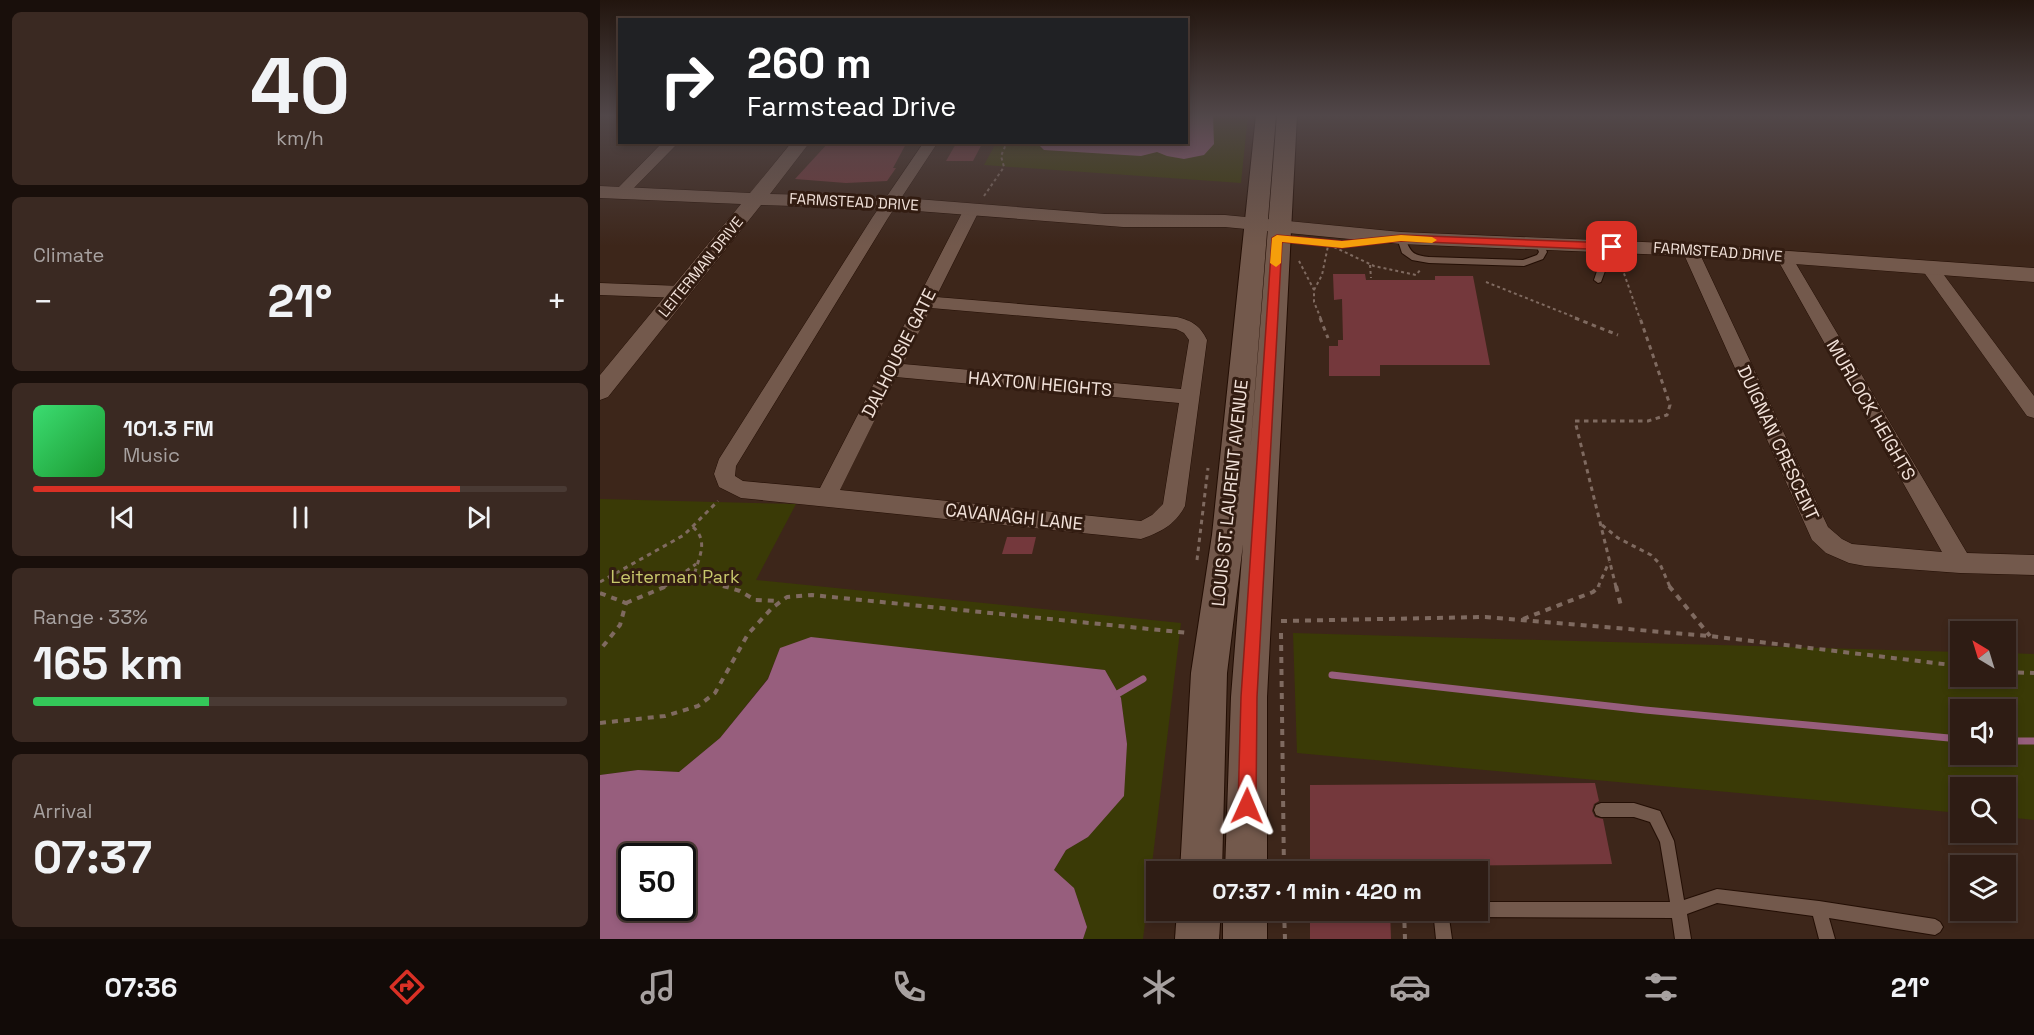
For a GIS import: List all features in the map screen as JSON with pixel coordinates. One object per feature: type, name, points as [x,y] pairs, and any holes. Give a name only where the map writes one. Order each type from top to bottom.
[{"type":"main road","name":"LOUIS ST. LAURENT AVENUE","points":[[1246,861],[1249,697],[1273,237],[1269,159]]},
{"type":"main road","name":"LOUIS ST. LAURENT AVENUE","points":[[1201,861],[1209,673],[1273,237],[1282,159]]},
{"type":"main road","points":[[1197,939],[1198,921]]},
{"type":"main road","points":[[1245,921],[1245,939]]},
{"type":"street","points":[[621,193],[655,159]]},
{"type":"street","name":"LEITERMAN DRIVE","points":[[600,392],[788,159]]},
{"type":"street","points":[[891,203],[920,159]]},
{"type":"street","name":"FARMSTEAD DRIVE","points":[[600,192],[891,203],[978,203],[1328,244],[1342,245],[1401,238]]},
{"type":"street","name":"CAVANAGH LANE","points":[[891,203],[732,455],[723,474],[724,480],[741,489],[1141,530],[1156,525],[1167,516],[1174,506],[1190,397],[1198,340],[1194,331],[1188,326],[1177,323],[925,302]]},
{"type":"street","name":"DALHOUSIE GATE","points":[[826,497],[889,370],[978,203]]},
{"type":"street","name":"FARMSTEAD DRIVE","points":[[1273,237],[1401,238],[1690,250],[2034,275]]},
{"type":"street","name":"DUIGNAN CRESCENT","points":[[1690,250],[1820,533],[1834,546],[1849,553],[1865,556],[1960,563],[2034,565]]},
{"type":"street","name":"MURLOCK HEIGHTS","points":[[1784,256],[1960,563]]},
{"type":"street","points":[[1929,267],[2034,411]]},
{"type":"street","points":[[600,289],[681,292]]},
{"type":"street","name":"HAXTON HEIGHTS","points":[[889,370],[1190,397]]},
{"type":"lane","points":[[1401,238],[1405,251],[1415,258],[1429,260],[1524,263],[1540,257],[1543,252],[1540,245]]},
{"type":"lane","points":[[1592,246],[1601,271],[1598,280]]},
{"type":"lane","points":[[1601,810],[1634,810],[1655,816],[1667,841],[1683,939]]},
{"type":"lane","points":[[1488,910],[1678,910],[1717,896],[1935,927]]},
{"type":"lane","points":[[1819,909],[1827,939]]},
{"type":"lane","points":[[1443,921],[1444,939]]},
{"type":"path","points":[[978,203],[1004,167],[1002,159]]},
{"type":"path","points":[[1273,237],[1298,271]]},
{"type":"path","points":[[1273,237],[1314,290]]},
{"type":"path","points":[[1328,338],[1314,302],[1314,290],[1323,275],[1328,244],[1355,260],[1404,275],[1416,275],[1429,260]]},
{"type":"path","points":[[1619,260],[1670,405],[1667,415],[1648,421],[1575,422],[1622,606]]},
{"type":"path","points":[[1370,265],[1371,278]]},
{"type":"path","points":[[1486,282],[1618,335]]},
{"type":"path","points":[[600,582],[675,540],[693,527],[718,501]]},
{"type":"path","points":[[1601,524],[1618,538],[1651,555],[1660,564],[1669,586],[1710,636]]},
{"type":"path","points":[[693,527],[701,532],[704,542],[695,572],[710,582],[740,591],[755,600],[781,602]]},
{"type":"path","points":[[1521,620],[1593,592],[1600,586],[1610,560]]},
{"type":"path","points":[[600,593],[627,603],[665,587],[697,563]]},
{"type":"path","points":[[600,723],[665,716],[698,706],[715,693],[748,634],[772,608],[787,597],[812,595],[1189,633]]},
{"type":"path","points":[[600,650],[620,625],[627,603]]},
{"type":"path","points":[[1281,610],[1284,861]]},
{"type":"path","points":[[1281,621],[1485,617],[1710,636],[1950,665]]},
{"type":"path","points":[[2016,672],[2034,673]]},
{"type":"path","points":[[1284,921],[1285,939]]},
{"type":"path","points":[[1404,921],[1405,939]]},
{"type":"green space","points":[[987,159],[1243,159],[1241,183],[984,165]]},
{"type":"green space","name":"Leiterman Park","points":[[600,499],[796,504],[756,580],[1181,623],[1152,861],[1146,861],[1146,914],[1143,939],[1083,939],[1087,927],[1074,889],[1054,870],[1066,850],[1088,837],[1127,744],[1121,698],[1105,670],[940,652],[780,648],[768,678],[720,738],[679,772],[638,770],[600,775]]},
{"type":"green space","points":[[1293,633],[1950,652],[1950,687],[2016,687],[2016,653],[2034,654],[2034,820],[2016,818],[2016,777],[1950,777],[1950,812],[1297,753]]},
{"type":"shaded area","points":[[811,637],[1105,670],[1121,698],[1127,744],[1124,796],[1088,837],[1066,850],[1054,870],[1074,888],[1087,927],[1083,939],[600,939],[600,775],[638,770],[679,772],[720,738],[768,679],[780,648]]},
{"type":"building","points":[[814,159],[898,159],[893,168],[896,168],[887,181],[846,183],[795,179]]},
{"type":"building","points":[[947,159],[974,159],[973,161],[946,161]]},
{"type":"building","points":[[1333,274],[1365,274],[1366,280],[1435,280],[1435,276],[1473,276],[1490,365],[1380,365],[1380,376],[1329,376],[1329,346],[1338,346],[1338,340],[1343,340],[1342,299],[1334,300]]},
{"type":"building","points":[[1007,537],[1036,537],[1032,554],[1002,554]]},
{"type":"building","points":[[1595,783],[1599,801],[1594,804],[1592,811],[1595,817],[1603,819],[1612,864],[1488,865],[1488,861],[1310,861],[1310,785]]},
{"type":"building","points":[[1310,921],[1390,921],[1391,939],[1310,939]]},
{"type":"waterway","points":[[1332,675],[1645,710],[1950,738]]},
{"type":"waterway","points":[[1114,696],[1143,679]]},
{"type":"waterway","points":[[2016,741],[2034,741]]},
{"type":"slow traffic","points":[[1276,263],[1277,238],[1342,245],[1401,238],[1432,240]]},
{"type":"route","points":[[1247,806],[1249,697],[1277,238],[1342,245],[1401,238],[1612,247]]}]
